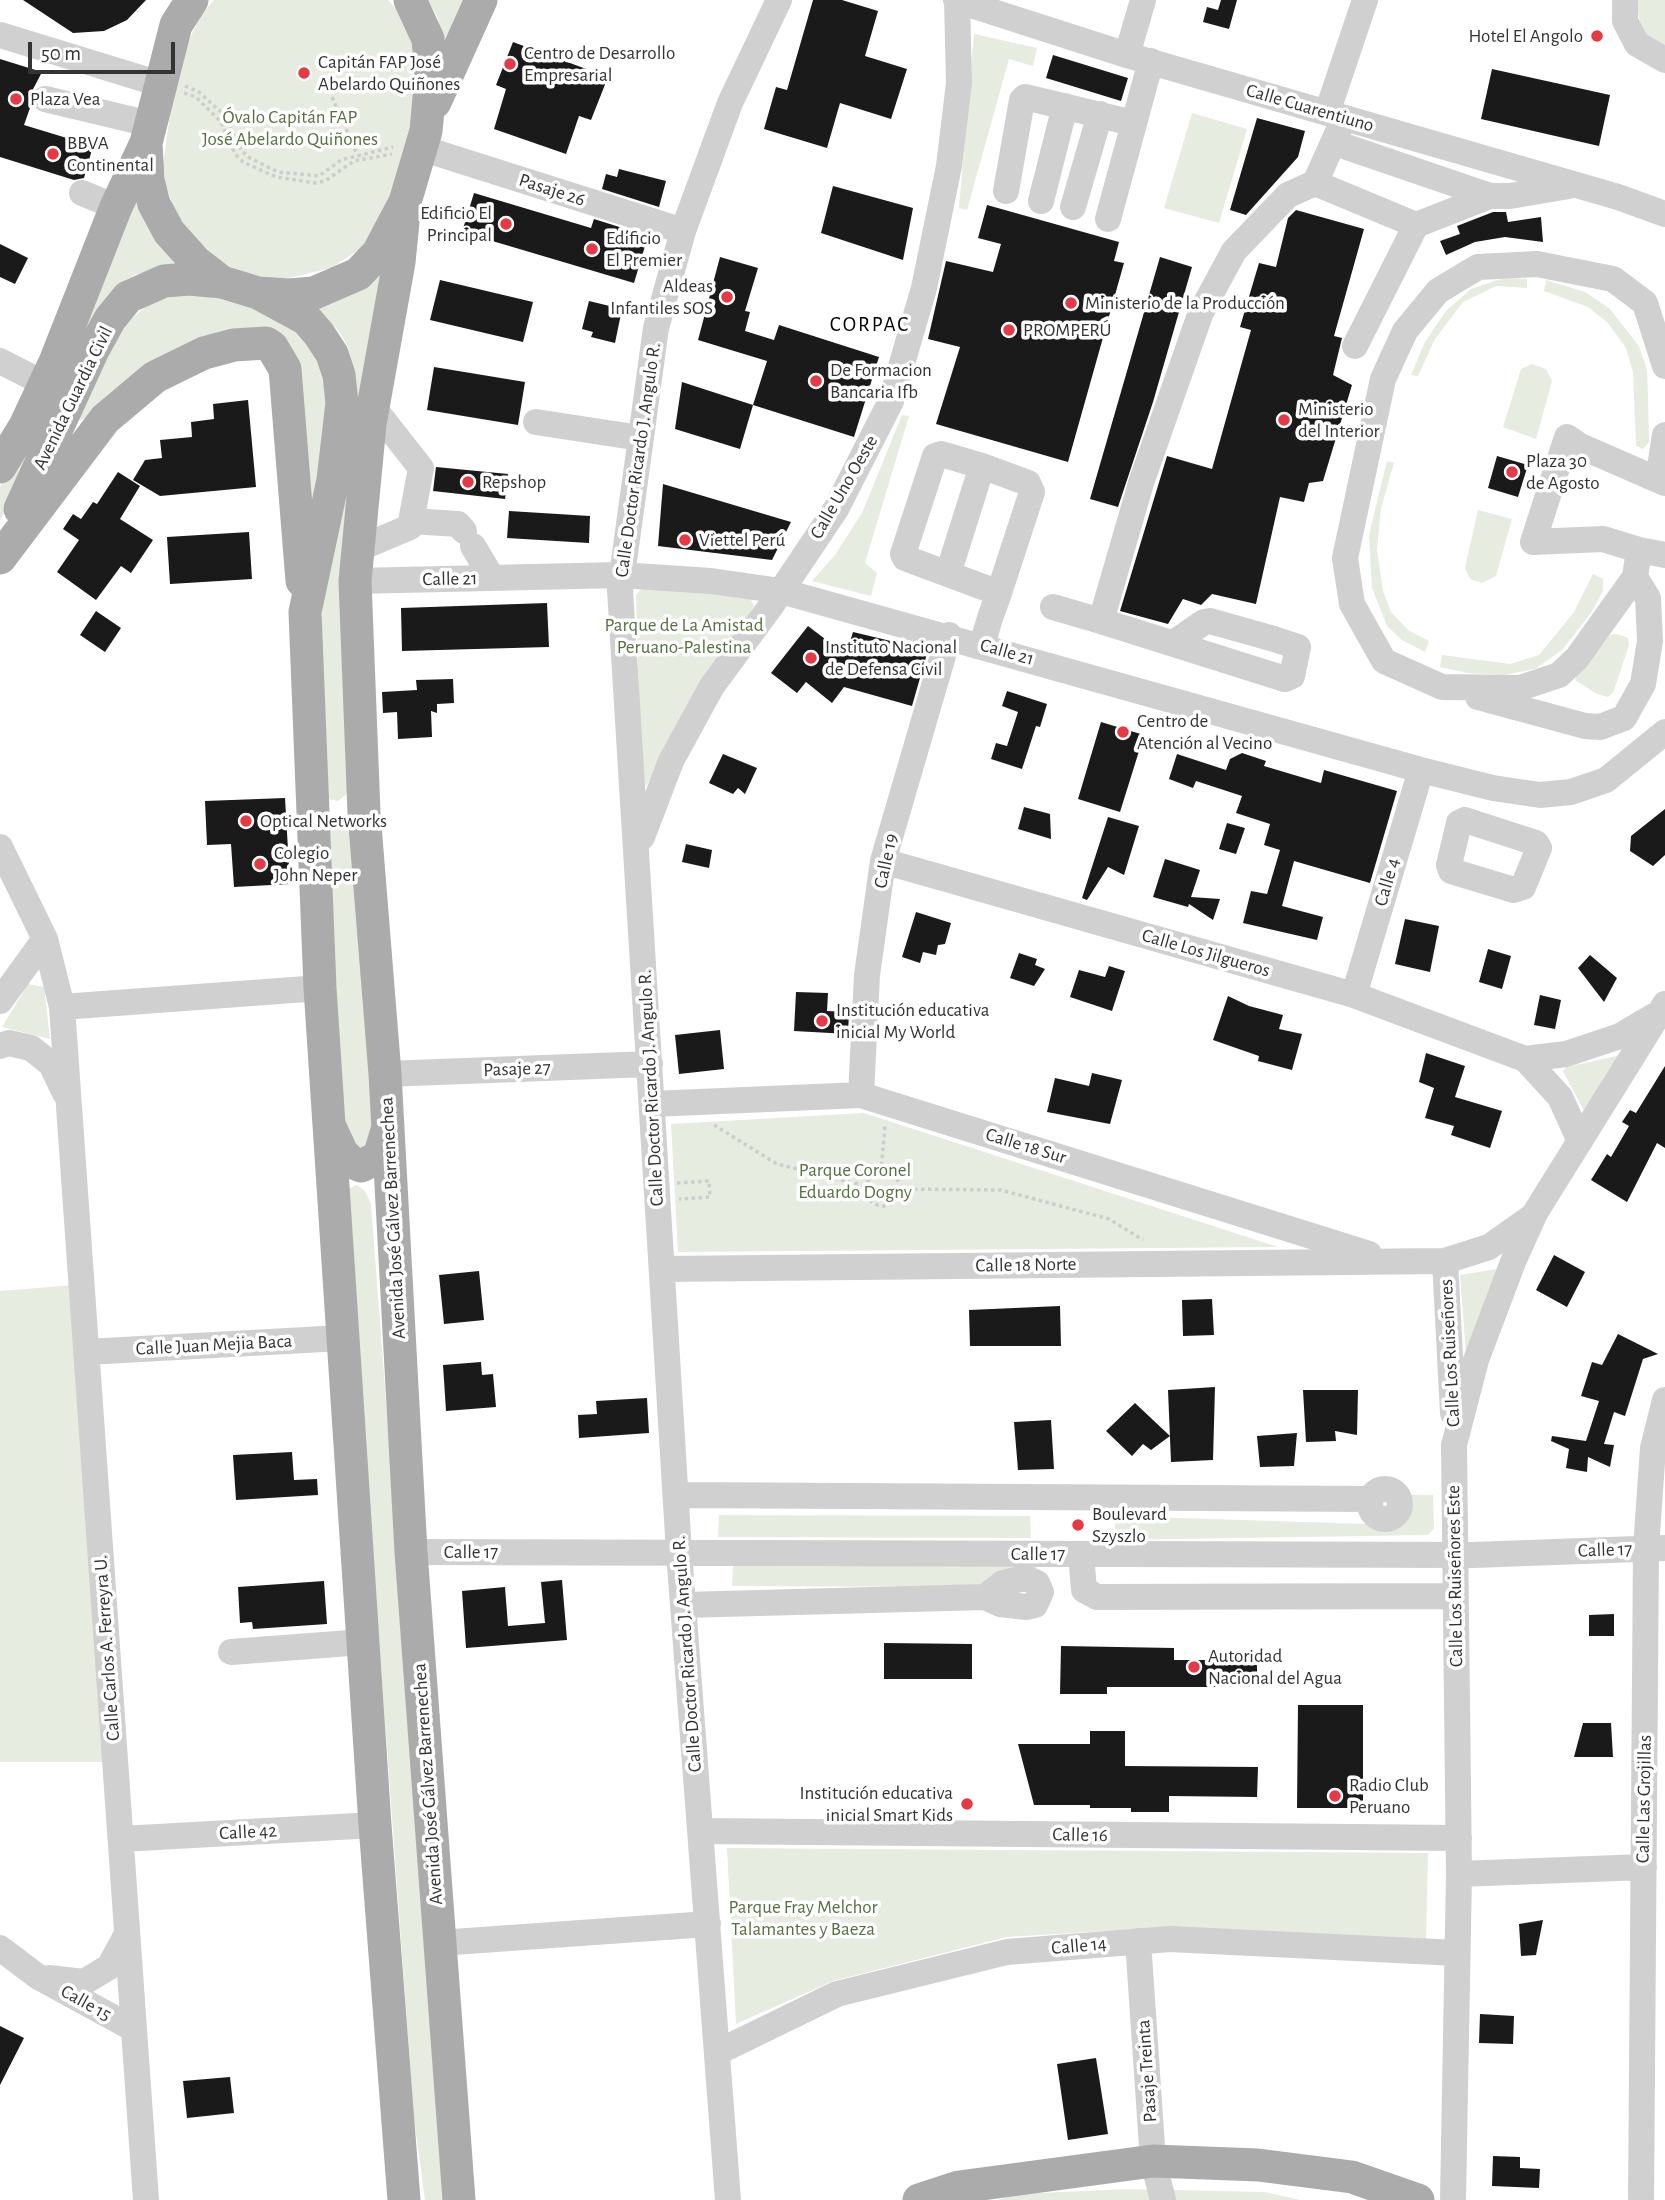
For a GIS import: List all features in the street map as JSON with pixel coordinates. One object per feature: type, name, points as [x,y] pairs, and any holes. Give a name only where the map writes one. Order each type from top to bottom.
[{"type":"main road","points":[[410,0],[423,22],[431,61],[421,149]]},
{"type":"main road","points":[[258,293],[314,293],[358,274],[385,243],[405,202],[435,102],[481,0]]},
{"type":"main road","points":[[183,8],[148,133],[148,180],[154,204],[169,232],[196,262],[222,282],[258,293],[306,320],[332,354],[339,375],[342,403],[333,480],[305,612]]},
{"type":"main road","name":"Avenida Guardia Civil","points":[[0,467],[25,426],[45,384],[148,133]]},
{"type":"main road","name":"Avenida José Gálvez Barrenechea","points":[[405,202],[402,239],[373,407],[355,581],[364,813],[385,1074],[411,1552],[459,2200]]},
{"type":"main road","name":"Avenida Guardia Civil","points":[[0,552],[110,320],[128,298],[154,284],[189,279],[222,282]]},
{"type":"main road","points":[[0,558],[105,419],[155,376],[216,349],[266,343],[272,347],[285,369],[305,612],[320,988],[337,1210],[342,1338],[375,1825],[404,2200]]},
{"type":"main road","points":[[312,815],[364,813]]},
{"type":"main road","points":[[329,1125],[342,1153],[351,1162],[362,1166],[379,1157],[388,1126]]},
{"type":"main road","points":[[337,1210],[345,1187],[360,1181],[375,1187],[393,1213]]},
{"type":"main road","points":[[919,2200],[959,2187],[1153,2161],[1258,2165],[1352,2178],[1418,2200]]},
{"type":"street","name":"Calle Doctor Ricardo J. Angulo R.","points":[[728,2200],[682,1605],[620,575],[656,328],[681,238],[730,103],[779,0]]},
{"type":"street","name":"Calle Cuarentiuno","points":[[957,0],[1139,58],[1576,185],[1665,214]]},
{"type":"street","name":"Calle Uno Oeste","points":[[637,852],[657,790],[706,696],[836,509],[891,401],[924,288],[949,166],[959,83],[957,0]]},
{"type":"street","points":[[1108,219],[1133,123],[1143,0]]},
{"type":"street","points":[[1101,621],[1141,483],[1202,312],[1234,251],[1288,195],[1315,183],[1335,143],[1336,115],[1365,0]]},
{"type":"street","points":[[1625,0],[1625,21],[1637,44],[1665,60]]},
{"type":"street","points":[[0,36],[161,80]]},
{"type":"street","points":[[1006,191],[1022,100],[1029,96],[1133,123]]},
{"type":"street","points":[[45,99],[148,133]]},
{"type":"street","points":[[1041,201],[1065,106]]},
{"type":"street","points":[[1073,207],[1100,114]]},
{"type":"street","points":[[1335,143],[1490,196],[1510,196],[1576,185]]},
{"type":"street","name":"Pasaje 26","points":[[421,149],[681,238]]},
{"type":"street","points":[[1315,183],[1416,225]]},
{"type":"street","points":[[82,193],[116,207]]},
{"type":"street","points":[[1355,346],[1416,225],[1490,196]]},
{"type":"street","points":[[1635,577],[1648,598],[1650,641],[1643,684],[1625,718],[1600,727],[1573,724],[1442,687],[1384,662],[1352,604],[1345,558],[1384,379],[1405,331],[1438,291],[1478,267],[1537,264],[1613,279],[1645,303],[1665,366]]},
{"type":"street","points":[[1624,288],[1665,297]]},
{"type":"street","points":[[0,361],[45,384]]},
{"type":"street","points":[[358,549],[408,528],[421,464],[373,407]]},
{"type":"street","points":[[536,422],[640,438]]},
{"type":"street","points":[[1665,435],[1660,467],[1665,474]]},
{"type":"street","points":[[1665,483],[1580,446],[1567,437],[1533,542],[1603,539],[1665,555]]},
{"type":"street","points":[[982,645],[999,593],[1032,492],[1028,483],[941,454],[935,456],[903,554],[905,558],[999,593]]},
{"type":"street","points":[[948,574],[982,466]]},
{"type":"street","points":[[411,521],[458,524],[492,578]]},
{"type":"street","points":[[1442,687],[1520,688],[1559,675],[1604,625],[1635,577],[1639,550]]},
{"type":"street","name":"Calle 21","points":[[355,581],[620,575],[711,581],[781,591],[949,635],[1421,770],[1540,795],[1571,792],[1606,780],[1665,732]]},
{"type":"street","points":[[1053,607],[1175,642],[1199,624],[1210,621],[1298,647]]},
{"type":"street","name":"Calle 19","points":[[861,1095],[867,975],[883,861],[949,635]]},
{"type":"street","name":"Calle 4","points":[[1354,995],[1421,770]]},
{"type":"street","points":[[1499,831],[1508,790]]},
{"type":"street","name":"Calle Carlos A. Ferreyra U.","points":[[0,847],[45,939],[62,1007],[145,2198]]},
{"type":"street","name":"Calle Los Jilgueros","points":[[883,861],[1354,995],[1525,1059],[1560,1097],[1580,1140]]},
{"type":"street","points":[[0,1001],[45,939]]},
{"type":"street","points":[[62,1007],[320,988]]},
{"type":"street","name":"Calle Los Jilgueros","points":[[1525,1059],[1566,1054],[1620,1036],[1662,1009]]},
{"type":"street","name":"Calle Los Ruiseñores Este","points":[[1453,2200],[1459,1874],[1454,1446],[1463,1401],[1476,1360],[1513,1262],[1535,1213],[1662,1009]]},
{"type":"street","name":"Calle Carlos A. Ferreyra U.","points":[[0,1046],[9,1043],[31,1048],[51,1064],[69,1100]]},
{"type":"street","name":"Pasaje 27","points":[[385,1074],[650,1064]]},
{"type":"street","name":"Calle 18 Sur","points":[[652,1104],[861,1095],[1391,1261]]},
{"type":"street","name":"Calle 18 Norte","points":[[662,1269],[1445,1261],[1489,1247],[1535,1213]]},
{"type":"street","name":"Calle Los Ruiseñores","points":[[1445,1261],[1454,1446]]},
{"type":"street","name":"Calle Juan Mejia Baca","points":[[86,1352],[342,1338]]},
{"type":"street","name":"Calle Las Grojillas","points":[[1641,2200],[1653,1939],[1644,1867],[1656,1548],[1653,1448],[1665,1400]]},
{"type":"street","points":[[676,1495],[1371,1499]]},
{"type":"street","name":"Calle 17","points":[[411,1552],[1454,1555],[1656,1548]]},
{"type":"street","points":[[1081,1554],[1084,1590],[1097,1597],[1455,1596]]},
{"type":"street","points":[[682,1605],[985,1597]]},
{"type":"street","points":[[231,1652],[363,1642]]},
{"type":"street","name":"Calle 42","points":[[121,1839],[375,1825]]},
{"type":"street","name":"Calle 16","points":[[701,1831],[1459,1838]]},
{"type":"street","points":[[1459,1874],[1644,1867]]},
{"type":"street","points":[[439,1942],[708,1924]]},
{"type":"street","name":"Calle 15","points":[[37,1976],[84,1982],[109,1967],[127,1934]]},
{"type":"street","name":"Calle 14","points":[[718,2052],[837,1994],[1007,1952],[1170,1939],[1457,1954]]},
{"type":"street","name":"Pasaje Treinta","points":[[1138,1941],[1153,2161],[1163,2200]]},
{"type":"street","name":"Calle 15","points":[[0,1948],[37,1976],[134,2029]]},
{"type":"path","points":[[161,80],[199,92],[224,115],[241,150],[278,172],[319,176],[341,160],[357,154],[390,146],[421,149]]},
{"type":"path","points":[[161,80],[195,97],[227,130],[235,154],[243,162],[276,177],[315,183],[325,181],[360,159],[387,152],[421,149]]},
{"type":"path","points":[[332,97],[360,159]]},
{"type":"path","points":[[699,1101],[701,1116],[777,1164],[866,1186]]},
{"type":"path","points":[[881,1172],[887,1103]]},
{"type":"path","points":[[881,1172],[896,1178],[900,1189],[896,1200],[881,1206],[871,1201],[866,1186],[871,1177],[881,1172]]},
{"type":"path","points":[[667,1183],[709,1181],[710,1197],[668,1199]]},
{"type":"path","points":[[900,1189],[1001,1190],[1109,1219],[1150,1245]]},
{"type":"green space","name":"Óvalo Capitán FAP José Abelardo Quiñones","points":[[214,0],[388,0],[400,13],[410,32],[422,85],[394,200],[366,245],[331,268],[289,278],[265,278],[236,270],[220,261],[185,229],[174,209],[163,164],[171,108],[189,40],[201,15]]},
{"type":"green space","points":[[427,0],[470,0],[448,53],[437,16]]},
{"type":"green space","points":[[1636,0],[1665,0],[1665,50],[1642,34]]},
{"type":"green space","points":[[974,34],[1037,48],[1033,66],[1009,59],[967,210],[959,208]]},
{"type":"green space","points":[[1192,113],[1247,129],[1219,223],[1164,208]]},
{"type":"green space","points":[[136,192],[186,269],[136,274],[118,285],[0,521],[0,487]]},
{"type":"green space","points":[[386,267],[353,789],[338,801],[328,799],[319,653],[325,577],[351,370],[348,347],[339,331],[312,304]]},
{"type":"green space","points":[[1504,278],[1527,279],[1527,288],[1496,286],[1463,302],[1435,339],[1418,376],[1411,375],[1425,342],[1446,311],[1471,289]]},
{"type":"green space","points":[[1546,280],[1585,292],[1609,308],[1639,346],[1647,370],[1649,442],[1643,449],[1636,446],[1633,372],[1626,348],[1608,323],[1588,307],[1544,291]]},
{"type":"green space","points":[[178,294],[224,296],[285,321],[315,352],[331,395],[306,543],[274,341],[78,421],[111,341],[131,319],[154,300]]},
{"type":"green space","points":[[1532,364],[1546,369],[1552,381],[1536,439],[1503,427],[1521,369]]},
{"type":"green space","points":[[902,415],[909,416],[865,563],[877,573],[871,596],[812,581],[835,555],[862,513]]},
{"type":"green space","points":[[1387,461],[1394,463],[1381,508],[1377,550],[1383,591],[1391,612],[1408,630],[1429,641],[1425,652],[1402,640],[1387,626],[1372,588],[1369,535]]},
{"type":"green space","points":[[1478,510],[1512,519],[1496,576],[1482,583],[1470,579],[1465,568]]},
{"type":"green space","points":[[1593,574],[1603,579],[1603,591],[1591,613],[1562,650],[1535,669],[1504,675],[1467,673],[1440,667],[1442,655],[1510,664],[1539,655],[1574,612]]},
{"type":"green space","name":"Parque de La Amistad Peruano-Palestina","points":[[646,584],[750,598],[754,606],[646,786],[641,777],[636,595]]},
{"type":"green space","points":[[1617,634],[1628,638],[1629,645],[1613,693],[1608,697],[1597,694],[1575,680],[1610,635]]},
{"type":"green space","points":[[344,827],[353,836],[381,1126],[368,1152],[346,1140],[323,841],[328,831]]},
{"type":"green space","points":[[28,984],[44,987],[50,1039],[2,1027]]},
{"type":"green space","points":[[1617,1056],[1619,1061],[1585,1113],[1563,1071],[1566,1067]]},
{"type":"green space","name":"Parque Coronel Eduardo Dogny","points":[[864,1113],[1278,1247],[678,1252],[671,1124]]},
{"type":"green space","points":[[357,1185],[365,1191],[371,1204],[447,2200],[425,2200],[414,2118],[347,1201],[348,1189]]},
{"type":"green space","points":[[1498,1269],[1466,1354],[1460,1275]]},
{"type":"green space","points":[[75,1285],[105,1762],[0,1762],[0,1291]]},
{"type":"green space","points":[[1408,1495],[1433,1495],[1434,1528],[1428,1535],[1115,1540],[1115,1516],[1399,1525],[1408,1515]]},
{"type":"green space","points":[[719,1515],[1030,1516],[1031,1538],[718,1537]]},
{"type":"green space","points":[[1037,1564],[1036,1569],[969,1587],[732,1586],[733,1566]]},
{"type":"green space","name":"Parque Fray Melchor Talamantes y Baeza","points":[[727,1848],[1428,1853],[1426,1941],[1171,1927],[1007,1937],[833,1981],[736,2024]]},
{"type":"green space","points":[[1126,2189],[1265,2192],[1300,2200],[997,2200],[1020,2194]]},
{"type":"building","points":[[23,0],[146,0],[127,20],[104,31],[73,33]]},
{"type":"building","points":[[813,0],[842,0],[878,11],[865,56],[907,69],[891,119],[840,103],[827,148],[764,129],[776,87],[787,90]]},
{"type":"building","points":[[1221,0],[1237,0],[1229,29],[1203,22],[1207,7],[1218,10]]},
{"type":"building","points":[[513,42],[608,77],[591,120],[579,116],[566,154],[494,129],[506,89],[496,85]]},
{"type":"building","points":[[1053,55],[1128,78],[1121,101],[1046,78]]},
{"type":"building","points":[[0,59],[42,72],[30,95],[31,105],[24,125],[93,146],[84,178],[74,180],[0,157]]},
{"type":"building","points":[[1492,69],[1610,95],[1599,146],[1481,119]]},
{"type":"building","points":[[1257,118],[1305,131],[1298,157],[1246,215],[1230,210]]},
{"type":"building","points":[[619,169],[666,181],[659,207],[602,189],[606,174],[617,177]]},
{"type":"building","points":[[833,186],[913,208],[903,260],[821,233]]},
{"type":"building","points":[[474,193],[591,228],[594,219],[648,236],[634,283],[462,232]]},
{"type":"building","points":[[987,205],[1119,242],[1114,261],[1124,263],[1068,462],[936,424],[960,347],[928,339],[946,261],[993,272],[1001,244],[978,238]]},
{"type":"building","name":"Ministerio del Interior","points":[[1296,210],[1364,229],[1334,336],[1342,338],[1333,375],[1352,385],[1323,481],[1309,483],[1304,502],[1280,497],[1256,604],[1212,594],[1201,605],[1183,599],[1168,624],[1120,611],[1167,456],[1212,469],[1251,330],[1240,327],[1259,263],[1276,267],[1288,218]]},
{"type":"building","points":[[1493,212],[1506,212],[1508,222],[1541,217],[1543,242],[1505,237],[1475,242],[1446,255],[1440,241],[1460,234],[1457,226]]},
{"type":"building","points":[[0,244],[28,258],[15,284],[0,277]]},
{"type":"building","name":"De Formacion Bancaria Ifb","points":[[720,257],[758,268],[745,311],[750,312],[745,331],[774,340],[779,325],[879,357],[854,437],[753,405],[767,361],[698,340]]},
{"type":"building","points":[[1160,257],[1192,267],[1153,402],[1118,507],[1090,499]]},
{"type":"building","points":[[440,280],[533,302],[523,342],[430,320]]},
{"type":"building","points":[[589,301],[622,309],[615,343],[591,337],[593,332],[582,329]]},
{"type":"building","points":[[434,367],[525,382],[518,425],[427,410]]},
{"type":"building","points":[[682,382],[753,405],[740,449],[675,429]]},
{"type":"building","points":[[248,400],[256,487],[160,496],[133,480],[145,460],[162,458],[160,440],[192,437],[191,422],[214,419],[213,404]]},
{"type":"building","points":[[1497,456],[1528,465],[1518,497],[1488,488]]},
{"type":"building","name":"Repshop","points":[[436,467],[508,474],[505,499],[433,491]]},
{"type":"building","points":[[118,472],[140,486],[120,519],[153,540],[131,573],[121,566],[96,600],[57,572],[79,540],[63,529],[73,514],[81,519],[93,502],[97,504]]},
{"type":"building","points":[[663,484],[791,522],[772,560],[658,546]]},
{"type":"building","points":[[509,511],[590,516],[589,543],[507,538]]},
{"type":"building","points":[[249,532],[252,579],[170,584],[167,537]]},
{"type":"building","points":[[547,603],[549,647],[402,651],[401,608]]},
{"type":"building","points":[[96,611],[121,628],[105,652],[80,635]]},
{"type":"building","points":[[808,626],[846,655],[853,632],[920,648],[926,657],[912,706],[844,687],[832,703],[806,682],[797,693],[771,673]]},
{"type":"building","points":[[453,679],[454,703],[437,704],[437,713],[431,711],[432,737],[398,739],[397,712],[383,713],[382,692],[417,690],[416,680]]},
{"type":"building","points":[[1007,691],[1047,704],[1040,727],[1036,726],[1022,769],[991,759],[996,743],[1007,746],[1018,712],[1002,706]]},
{"type":"building","points":[[1101,722],[1144,735],[1120,812],[1078,799]]},
{"type":"building","points":[[1242,753],[1266,761],[1264,766],[1321,783],[1324,770],[1397,791],[1370,883],[1294,861],[1282,906],[1323,917],[1317,940],[1243,923],[1251,891],[1267,894],[1280,850],[1264,845],[1270,824],[1236,813],[1242,796],[1196,781],[1193,788],[1169,779],[1177,754],[1226,770],[1230,759]]},
{"type":"building","points":[[723,754],[757,768],[745,794],[738,788],[733,794],[709,783]]},
{"type":"building","points":[[285,798],[290,884],[234,887],[231,844],[207,845],[205,801]]},
{"type":"building","points":[[1024,807],[1050,814],[1051,839],[1018,829]]},
{"type":"building","points":[[1665,809],[1665,855],[1653,866],[1630,851],[1631,836]]},
{"type":"building","points":[[1108,817],[1139,826],[1124,875],[1108,867],[1087,900],[1082,898]]},
{"type":"building","points":[[1227,823],[1245,828],[1236,854],[1219,849]]},
{"type":"building","points":[[686,844],[712,850],[709,868],[682,862]]},
{"type":"building","points":[[1165,859],[1200,870],[1191,897],[1220,899],[1213,920],[1189,904],[1188,907],[1153,897]]},
{"type":"building","points":[[916,912],[951,923],[945,944],[938,945],[936,955],[923,952],[920,963],[902,957]]},
{"type":"building","points":[[1405,919],[1439,926],[1430,972],[1395,964]]},
{"type":"building","points":[[1488,949],[1511,956],[1502,989],[1479,982]]},
{"type":"building","points":[[1019,953],[1037,959],[1035,965],[1045,969],[1034,986],[1010,978]]},
{"type":"building","points":[[1590,955],[1617,978],[1604,1002],[1578,968]]},
{"type":"building","points":[[1109,966],[1125,971],[1112,1011],[1070,997],[1079,970],[1105,977]]},
{"type":"building","name":"Institución educativa inicial My World","points":[[796,992],[828,993],[827,1011],[849,1012],[848,1034],[794,1031]]},
{"type":"building","points":[[1540,995],[1561,1000],[1555,1029],[1534,1025]]},
{"type":"building","points":[[1228,996],[1249,1006],[1283,1015],[1279,1029],[1302,1034],[1292,1070],[1258,1061],[1259,1056],[1213,1040]]},
{"type":"building","points":[[720,1030],[724,1069],[679,1074],[675,1035]]},
{"type":"building","points":[[1426,1053],[1465,1066],[1455,1097],[1502,1111],[1490,1148],[1451,1135],[1454,1126],[1425,1118],[1434,1088],[1419,1082]]},
{"type":"building","points":[[1665,1066],[1665,1148],[1657,1143],[1627,1202],[1591,1180],[1607,1154],[1611,1157],[1629,1126],[1622,1122],[1630,1110],[1636,1113]]},
{"type":"building","points":[[1092,1073],[1122,1080],[1110,1124],[1047,1112],[1055,1078],[1089,1086]]},
{"type":"building","points":[[1554,1255],[1585,1272],[1567,1307],[1536,1290]]},
{"type":"building","points":[[479,1271],[484,1320],[444,1324],[439,1275]]},
{"type":"building","points":[[1212,1299],[1214,1335],[1183,1336],[1182,1300]]},
{"type":"building","points":[[1060,1306],[1061,1346],[970,1346],[969,1310]]},
{"type":"building","points":[[1618,1334],[1658,1354],[1643,1359],[1625,1416],[1614,1412],[1604,1444],[1614,1445],[1610,1467],[1588,1457],[1587,1472],[1566,1468],[1569,1449],[1551,1441],[1552,1436],[1586,1441],[1599,1401],[1581,1396],[1592,1362],[1602,1365]]},
{"type":"building","points":[[481,1362],[482,1375],[493,1374],[496,1407],[446,1411],[443,1365]]},
{"type":"building","points":[[1215,1387],[1213,1460],[1171,1462],[1168,1390]]},
{"type":"building","points":[[1303,1390],[1358,1390],[1357,1435],[1335,1431],[1336,1441],[1306,1442]]},
{"type":"building","points":[[647,1398],[649,1433],[579,1438],[578,1415],[597,1414],[596,1401]]},
{"type":"building","points":[[1135,1403],[1170,1436],[1151,1450],[1143,1444],[1132,1456],[1106,1431]]},
{"type":"building","points":[[1051,1420],[1054,1469],[1018,1470],[1014,1422]]},
{"type":"building","points":[[1297,1433],[1294,1466],[1260,1467],[1257,1436]]},
{"type":"building","points":[[292,1452],[294,1480],[317,1479],[318,1495],[236,1500],[233,1455]]},
{"type":"building","points":[[562,1580],[567,1640],[466,1648],[462,1591],[505,1587],[508,1626],[545,1623],[541,1582]]},
{"type":"building","points":[[324,1581],[327,1624],[253,1629],[252,1622],[240,1623],[238,1587]]},
{"type":"building","points":[[1614,1614],[1614,1636],[1589,1636],[1589,1615]]},
{"type":"building","points":[[884,1643],[972,1644],[972,1679],[884,1679]]},
{"type":"building","points":[[1061,1646],[1174,1648],[1174,1660],[1257,1660],[1257,1687],[1107,1687],[1107,1694],[1060,1694]]},
{"type":"building","points":[[1298,1705],[1363,1705],[1363,1808],[1297,1808]]},
{"type":"building","points":[[1583,1723],[1611,1723],[1613,1757],[1574,1757]]},
{"type":"building","points":[[1090,1731],[1125,1731],[1125,1766],[1258,1767],[1257,1797],[1169,1796],[1169,1812],[1131,1812],[1131,1808],[1090,1808],[1090,1805],[1034,1805],[1018,1744],[1090,1744]]},
{"type":"building","points":[[1543,1920],[1536,1955],[1521,1956],[1519,1924]]},
{"type":"building","points":[[1480,2014],[1514,2016],[1513,2044],[1479,2043]]},
{"type":"building","points":[[0,2026],[24,2038],[0,2085]]},
{"type":"building","points":[[1096,2058],[1108,2134],[1068,2140],[1057,2064]]},
{"type":"building","points":[[230,2077],[234,2113],[187,2118],[183,2081]]},
{"type":"building","points":[[1493,2156],[1520,2157],[1520,2168],[1540,2169],[1539,2188],[1492,2186]]},
{"type":"place","name":"Hotel El Angolo","points":[[1597,36]]},
{"type":"place","name":"Centro de Desarrollo Empresarial","points":[[510,64]]},
{"type":"place","name":"Capitán FAP José Abelardo Quiñones","points":[[304,73]]},
{"type":"place","name":"Plaza Vea","points":[[16,99]]},
{"type":"place","name":"BBVA Continental","points":[[53,154]]},
{"type":"place","name":"Edificio El Principal","points":[[506,224]]},
{"type":"place","name":"Edificio El Premier","points":[[592,249]]},
{"type":"place","name":"Aldeas Infantiles SOS","points":[[727,297]]},
{"type":"place","name":"Ministerio de la Producción","points":[[1071,303]]},
{"type":"place","name":"PROMPERÚ","points":[[1009,330]]},
{"type":"place","name":"De Formacion Bancaria Ifb","points":[[816,381]]},
{"type":"place","name":"Ministerio del Interior","points":[[1284,420]]},
{"type":"place","name":"Plaza 30 de Agosto","points":[[1512,472]]},
{"type":"place","name":"Repshop","points":[[468,482]]},
{"type":"place","name":"Viettel Perú","points":[[685,540]]},
{"type":"place","name":"Instituto Nacional de Defensa Civil","points":[[811,658]]},
{"type":"place","name":"Centro de Atención al Vecino","points":[[1123,732]]},
{"type":"place","name":"Optical Networks","points":[[246,821]]},
{"type":"place","name":"Colegio John Neper","points":[[260,864]]},
{"type":"place","name":"Institución educativa inicial My World","points":[[822,1021]]},
{"type":"place","name":"Boulevard Szyszlo","points":[[1078,1525]]},
{"type":"place","name":"Autoridad Nacional del Agua","points":[[1194,1667]]},
{"type":"place","name":"Radio Club Peruano","points":[[1335,1796]]},
{"type":"place","name":"Institución educativa inicial Smart Kids","points":[[967,1804]]},
{"type":"district","name":"CORPAC","points":[[870,325]]}]
